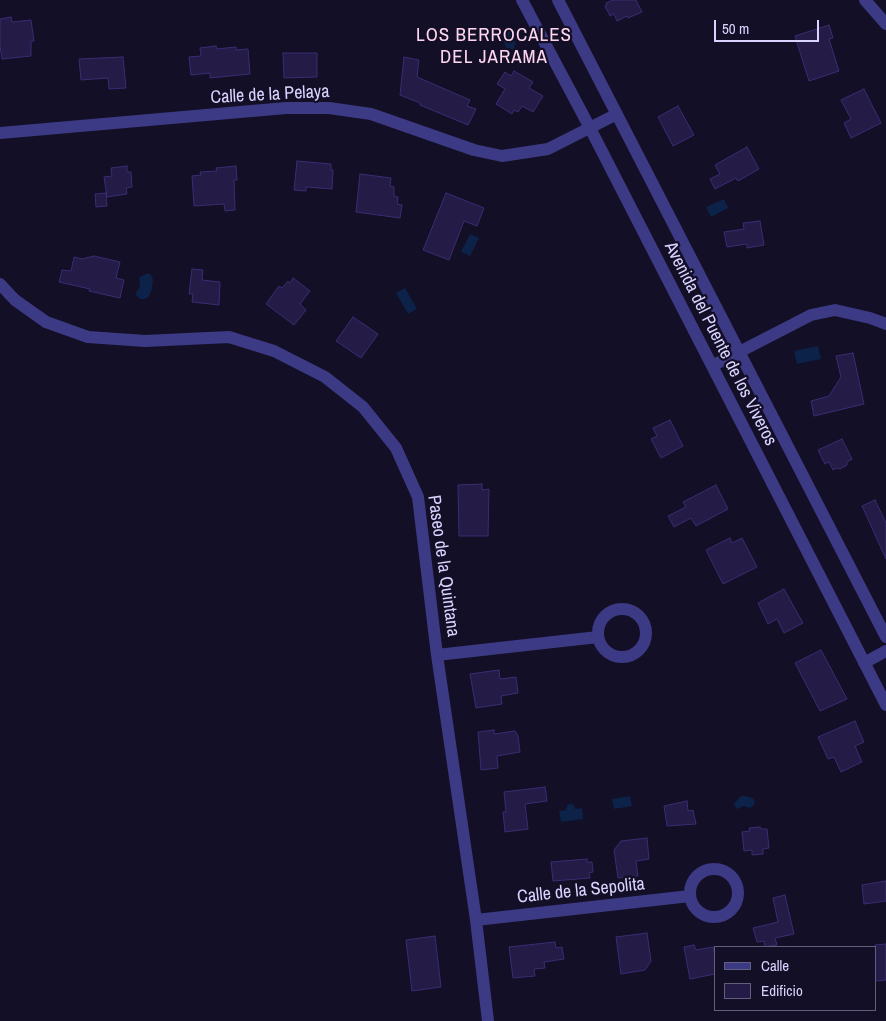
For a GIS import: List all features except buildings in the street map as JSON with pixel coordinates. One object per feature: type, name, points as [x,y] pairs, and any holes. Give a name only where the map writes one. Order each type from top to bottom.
[{"type":"street","name":"Avenida del Puente de los Viveros","points":[[522,0],[590,128],[886,705]]},
{"type":"street","name":"Avenida del Puente de los Viveros","points":[[558,0],[886,637]]},
{"type":"street","points":[[865,0],[886,24]]},
{"type":"street","name":"Calle de la Pelaya","points":[[0,133],[286,108],[329,108],[371,114],[474,150],[502,156],[548,149],[617,114]]},
{"type":"street","name":"Paseo de la Quintana","points":[[0,284],[15,300],[46,322],[88,337],[145,341],[229,337],[274,351],[325,377],[363,407],[396,448],[418,497],[437,655],[476,920],[488,1021]]},
{"type":"street","points":[[712,366],[811,315],[835,310],[870,318],[886,324]]},
{"type":"street","points":[[437,655],[598,637]]},
{"type":"street","points":[[864,663],[886,651]]},
{"type":"street","name":"Calle de la Sepolita","points":[[476,920],[690,896]]},
{"type":"water","points":[[508,27],[516,44],[512,50],[510,48],[507,49],[499,32]]},
{"type":"water","points":[[724,199],[728,208],[711,217],[706,207]]},
{"type":"water","points":[[470,234],[479,238],[470,256],[461,252]]},
{"type":"water","points":[[146,274],[150,274],[152,277],[152,288],[148,297],[140,299],[136,295],[140,287],[139,279]]},
{"type":"water","points":[[405,288],[417,309],[408,314],[396,293]]},
{"type":"water","points":[[818,346],[821,359],[797,364],[794,351]]},
{"type":"water","points":[[630,796],[632,806],[614,809],[612,799]]},
{"type":"water","points":[[741,796],[753,798],[755,802],[753,806],[750,808],[743,806],[738,809],[736,808],[734,804]]},
{"type":"water","points":[[569,804],[574,805],[575,809],[582,808],[583,819],[561,822],[559,811],[566,810]]},
{"type":"district","name":"LOS BERROCALES DEL JARAMA","points":[[494,47]]}]
